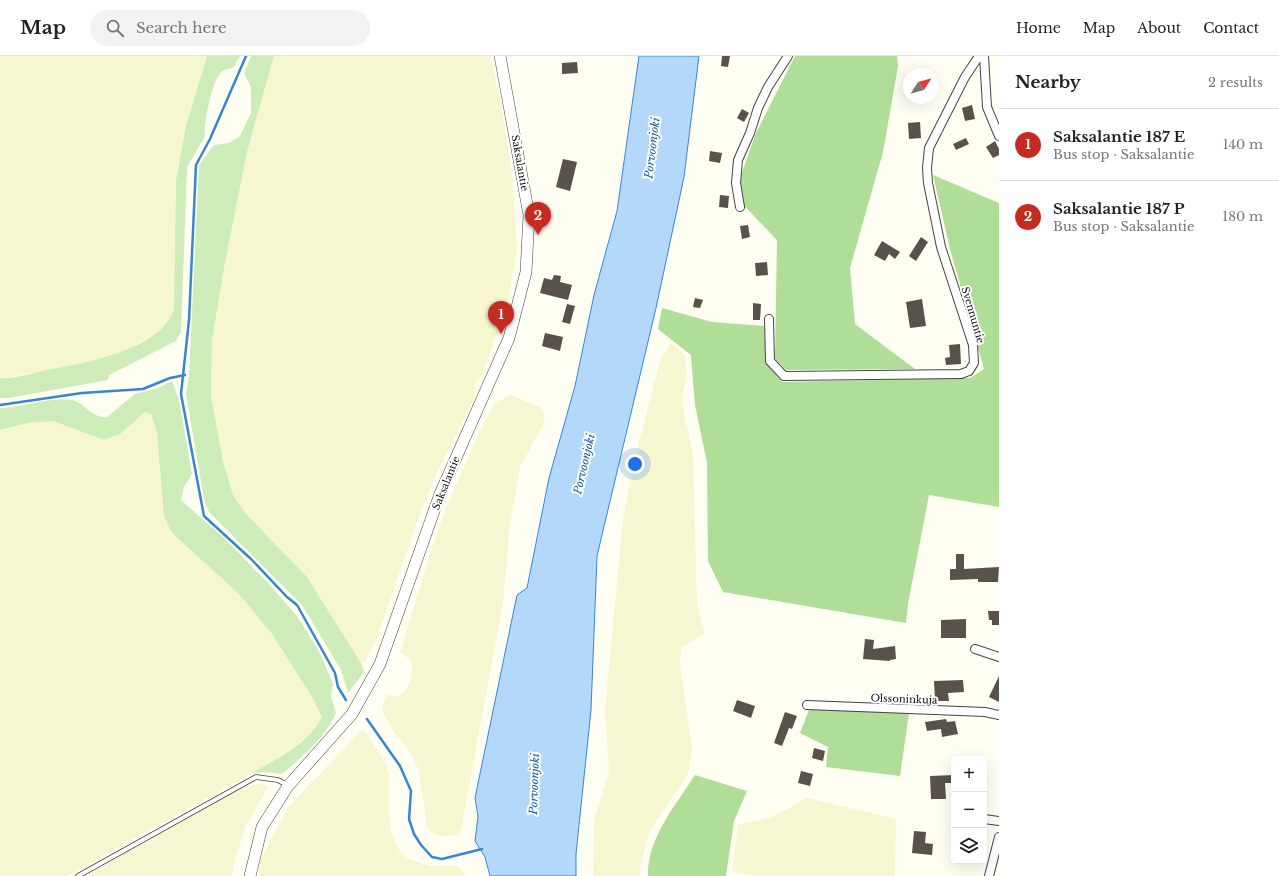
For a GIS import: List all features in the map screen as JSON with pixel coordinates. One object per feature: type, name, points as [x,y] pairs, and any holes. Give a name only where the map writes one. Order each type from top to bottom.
[{"type":"street","name":"Saksalantie","points":[[250,876],[262,827],[288,786],[352,714],[380,664],[440,494],[509,338],[526,272],[529,215],[500,56]]},
{"type":"street","points":[[740,207],[736,183],[738,160],[750,133],[758,108],[768,87],[788,56]]},
{"type":"street","name":"Svennuntie","points":[[769,319],[770,361],[784,376],[961,374],[969,371],[974,363],[972,344],[941,247],[928,183],[927,168],[929,148],[965,77],[979,56]]},
{"type":"street","points":[[984,56],[987,106],[999,136]]},
{"type":"street","points":[[975,649],[999,657]]},
{"type":"street","name":"Olssoninkuja","points":[[807,704],[985,712],[999,714]]},
{"type":"street","points":[[987,819],[999,821]]},
{"type":"street","points":[[989,876],[999,837]]},
{"type":"lane","points":[[78,876],[256,777],[278,780],[288,786]]},
{"type":"green space","points":[[0,56],[207,56],[186,126],[176,180],[174,309],[171,319],[155,334],[129,349],[91,362],[4,378],[0,378]]},
{"type":"green space","points":[[207,56],[240,56],[233,68],[227,69],[220,73],[216,80],[205,123],[205,136],[187,167],[181,332],[176,341],[109,375],[108,380],[9,398],[0,398],[0,378],[16,377],[77,364],[117,353],[137,345],[153,335],[166,323],[174,309],[176,180],[186,126]]},
{"type":"green space","points":[[251,56],[274,56],[247,152],[225,263],[212,340],[211,396],[223,461],[233,495],[246,514],[307,577],[361,663],[364,672],[348,693],[341,670],[302,605],[209,512],[204,499],[186,394],[189,376],[199,165],[214,145],[229,143],[240,136],[251,113],[251,87],[244,73]]},
{"type":"green space","points":[[274,56],[490,56],[501,102],[512,174],[517,250],[508,300],[483,374],[476,381],[474,399],[436,475],[417,522],[377,638],[365,661],[361,663],[307,577],[246,514],[233,495],[223,461],[211,396],[212,340],[225,263],[247,152]]},
{"type":"green space","points":[[795,56],[897,56],[898,66],[883,152],[850,268],[855,324],[915,369],[786,370],[775,358],[777,240],[734,195],[756,133]]},
{"type":"green space","points":[[933,175],[999,203],[999,507],[929,495],[908,604],[906,623],[723,592],[708,561],[707,463],[695,405],[691,355],[658,329],[662,308],[712,322],[764,326],[766,363],[782,382],[970,378],[984,369],[950,249]]},
{"type":"green space","points":[[671,343],[685,355],[687,375],[681,400],[693,454],[697,605],[705,634],[681,647],[680,665],[692,748],[688,775],[649,832],[640,867],[640,876],[593,876],[594,820],[609,772],[605,711],[623,518],[636,453],[661,358]]},
{"type":"green space","points":[[172,381],[179,400],[192,474],[184,487],[181,500],[224,538],[268,583],[297,616],[320,653],[333,684],[331,696],[336,713],[326,731],[313,746],[282,774],[267,772],[252,773],[292,750],[309,735],[322,717],[312,697],[272,634],[239,594],[172,533],[164,516],[157,432],[151,414],[145,412],[120,434],[104,440],[53,421],[28,423],[0,430],[0,408],[63,399],[72,400],[81,404],[97,416],[107,417],[135,394],[158,388]]},
{"type":"green space","points":[[511,395],[539,407],[543,410],[545,416],[543,425],[520,467],[510,524],[503,603],[461,830],[456,835],[442,836],[433,833],[427,828],[419,771],[411,753],[394,732],[383,713],[382,706],[388,694],[396,697],[403,693],[410,682],[413,669],[410,660],[400,652],[432,548],[447,506],[477,437],[494,403]]},
{"type":"green space","points":[[145,411],[151,414],[157,432],[172,533],[239,594],[272,634],[312,697],[322,717],[316,729],[270,763],[67,876],[0,876],[0,430],[28,423],[53,421],[104,440],[120,434]]},
{"type":"green space","points":[[810,707],[909,713],[900,776],[826,767],[828,747],[800,733]]},
{"type":"green space","points":[[361,731],[365,731],[385,762],[389,774],[389,815],[391,831],[399,850],[408,859],[432,866],[457,866],[467,876],[258,876],[260,860],[289,806]]},
{"type":"green space","points":[[695,775],[747,791],[734,821],[726,876],[648,876],[652,848],[657,835]]},
{"type":"green space","points":[[259,784],[269,786],[246,826],[235,860],[232,876],[85,876],[246,786]]},
{"type":"green space","points":[[807,798],[896,819],[895,876],[752,876],[732,871],[738,825],[772,817]]},
{"type":"water","name":"Porvoonjoki","points":[[639,56],[699,56],[684,177],[656,308],[597,556],[591,710],[576,854],[576,876],[490,876],[485,857],[475,841],[478,816],[475,798],[517,595],[527,588],[549,478],[575,386],[594,295],[617,211]]},
{"type":"building","points":[[722,56],[730,56],[728,67],[721,66]]},
{"type":"building","points":[[577,62],[578,73],[562,74],[562,63]]},
{"type":"building","points":[[972,105],[975,119],[965,121],[962,108]]},
{"type":"building","points":[[742,109],[749,113],[744,122],[737,118]]},
{"type":"building","points":[[920,122],[921,138],[909,139],[908,123]]},
{"type":"building","points":[[966,138],[969,144],[956,150],[953,144]]},
{"type":"building","points":[[995,141],[999,149],[999,155],[993,158],[986,147]]},
{"type":"building","points":[[710,151],[722,153],[720,163],[709,161]]},
{"type":"building","points":[[563,159],[577,162],[570,191],[556,187]]},
{"type":"building","points":[[720,195],[729,196],[728,208],[719,207]]},
{"type":"building","points":[[748,225],[750,237],[742,239],[740,226]]},
{"type":"building","points":[[921,237],[928,242],[916,261],[909,256]]},
{"type":"building","points":[[882,241],[900,252],[895,259],[889,254],[885,261],[874,255]]},
{"type":"building","points":[[767,262],[768,275],[756,276],[755,263]]},
{"type":"building","points":[[554,275],[561,276],[560,282],[572,285],[568,300],[540,293],[544,278],[552,280]]},
{"type":"building","points":[[695,298],[703,300],[700,308],[693,307]]},
{"type":"building","points":[[922,299],[926,326],[910,328],[906,302]]},
{"type":"building","points":[[753,303],[761,304],[760,320],[753,320]]},
{"type":"building","points":[[567,304],[575,306],[570,324],[562,322]]},
{"type":"building","points":[[545,333],[563,337],[560,351],[542,346]]},
{"type":"building","points":[[960,344],[961,364],[946,365],[945,358],[950,357],[949,345]]},
{"type":"building","points":[[956,554],[964,554],[964,569],[999,567],[998,582],[978,582],[978,579],[950,580],[950,569],[956,569]]},
{"type":"building","points":[[988,611],[999,611],[999,625],[992,625],[992,620],[989,620]]},
{"type":"building","points":[[966,619],[966,638],[941,638],[941,620]]},
{"type":"building","points":[[865,639],[874,640],[873,649],[895,646],[896,659],[890,661],[863,659]]},
{"type":"building","points":[[999,676],[999,702],[989,697]]},
{"type":"building","points":[[963,680],[964,692],[948,693],[949,701],[935,701],[934,681]]},
{"type":"building","points":[[737,700],[755,706],[751,718],[733,711]]},
{"type":"building","points":[[785,712],[797,716],[792,729],[789,728],[782,746],[774,743]]},
{"type":"building","points":[[946,719],[947,722],[955,721],[958,734],[942,737],[941,729],[927,731],[925,722]]},
{"type":"building","points":[[814,748],[825,751],[823,761],[812,758]]},
{"type":"building","points":[[801,771],[813,774],[810,786],[798,783]]},
{"type":"building","points":[[951,775],[951,783],[945,783],[946,799],[931,799],[930,776]]},
{"type":"building","points":[[914,831],[926,832],[925,843],[933,844],[932,855],[912,853]]},
{"type":"waterway","points":[[246,56],[210,139],[196,165],[189,320],[181,394],[204,516],[251,559],[287,597],[297,605],[335,673],[338,687],[346,700]]},
{"type":"waterway","points":[[0,405],[82,393],[143,389],[170,378],[185,375]]},
{"type":"waterway","points":[[367,719],[400,766],[411,791],[409,819],[414,834],[421,845],[432,857],[442,859],[482,849]]},
{"type":"place","name":"Saksalantie 187 P","points":[[538,235]]},
{"type":"place","name":"Saksalantie 187 E","points":[[501,334]]}]
